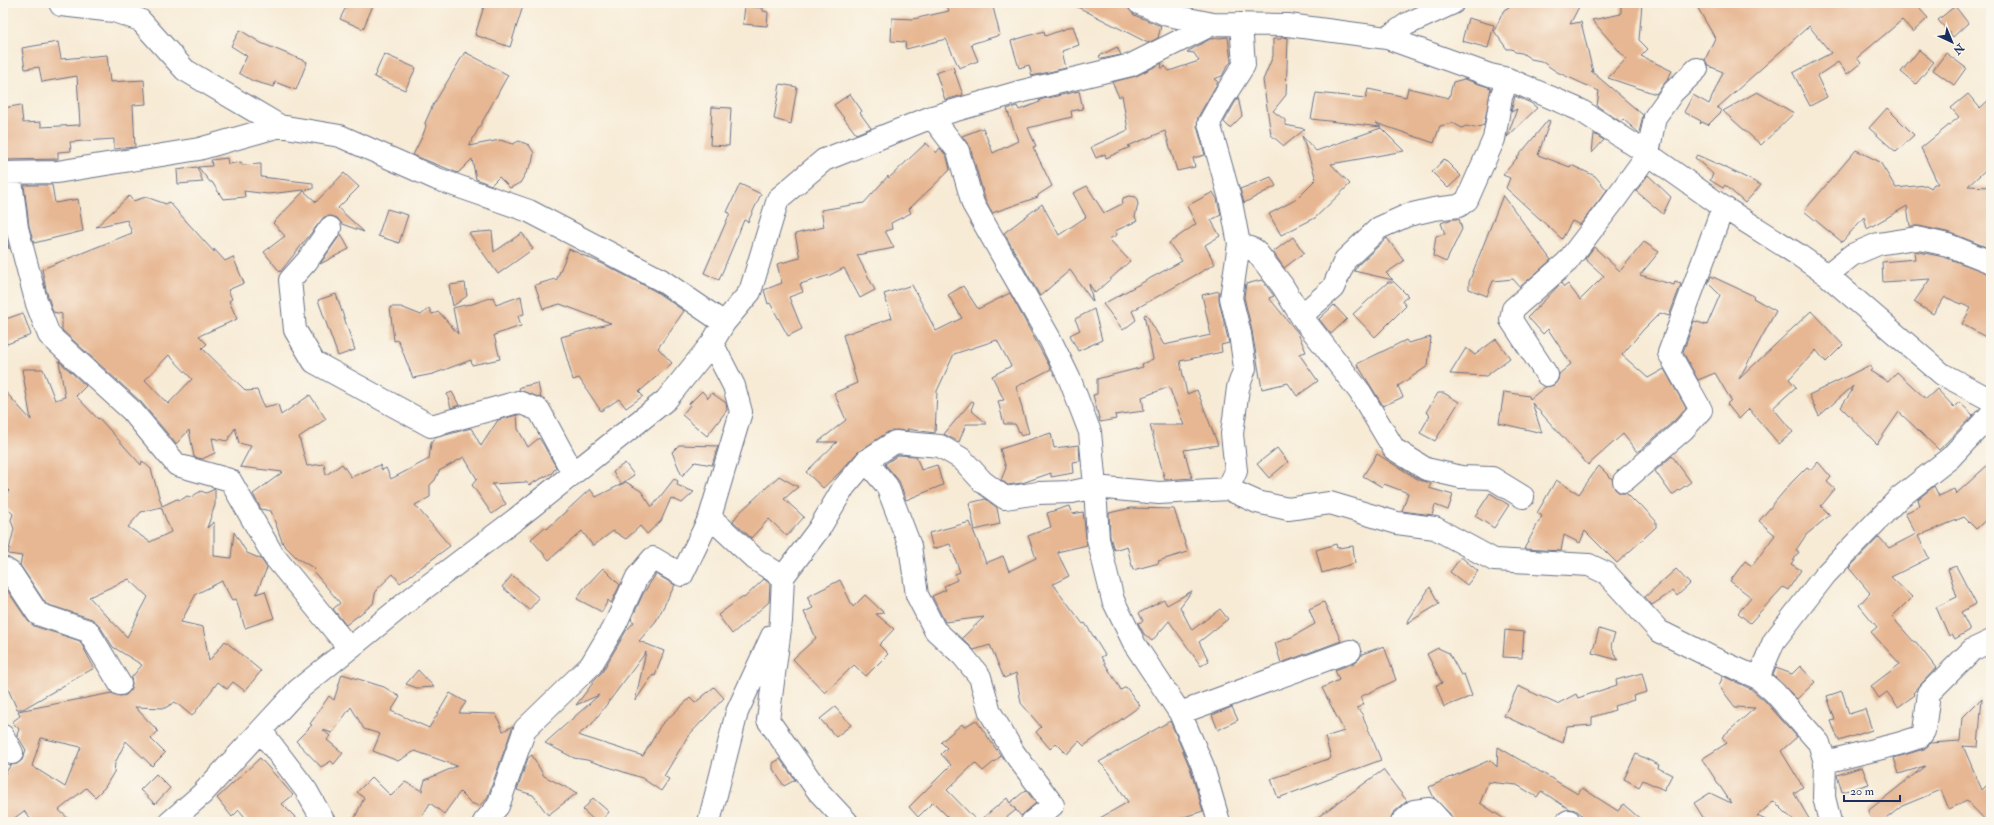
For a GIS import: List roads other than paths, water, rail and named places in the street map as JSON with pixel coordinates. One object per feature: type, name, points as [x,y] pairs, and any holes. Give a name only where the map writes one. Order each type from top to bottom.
[{"type":"street","points":[[60,3],[61,5],[114,11],[140,20],[185,70],[280,126],[340,136],[436,179],[529,211],[661,280],[724,323]]},
{"type":"street","points":[[1139,3],[1168,15],[1213,24],[1288,25],[1387,38],[1490,75],[1508,79],[1580,110],[1648,154],[1723,207],[1827,275],[1942,374],[1991,400]]},
{"type":"street","points":[[1387,38],[1407,24],[1454,3]]},
{"type":"street","points":[[170,822],[202,794],[298,690],[349,648],[666,400],[712,343],[724,323],[750,292],[778,199],[824,160],[932,117],[1019,92],[1131,65],[1213,24]]},
{"type":"street","points":[[1228,489],[1236,471],[1232,434],[1238,388],[1245,368],[1240,334],[1231,298],[1239,244],[1231,202],[1210,123],[1223,98],[1244,65],[1241,24]]},
{"type":"street","points":[[1547,375],[1510,320],[1513,309],[1567,262],[1648,154],[1655,117],[1673,92],[1697,69]]},
{"type":"street","points":[[1301,316],[1333,288],[1345,260],[1379,228],[1408,215],[1434,209],[1460,206],[1467,200],[1494,138],[1502,97],[1508,79]]},
{"type":"street","points":[[932,117],[958,151],[973,204],[1050,339],[1070,380],[1090,432],[1096,487],[1098,539],[1113,600],[1135,645],[1180,713],[1202,764],[1219,822]]},
{"type":"street","points":[[280,126],[198,149],[57,172],[6,173],[17,228],[36,304],[49,335],[132,411],[177,465],[230,480],[272,555],[349,648]]},
{"type":"street","points":[[1624,481],[1683,430],[1701,410],[1669,353],[1723,207]]},
{"type":"street","points":[[330,228],[290,280],[295,330],[314,362],[431,426],[518,402],[539,410],[573,473]]},
{"type":"street","points":[[1827,275],[1852,255],[1878,244],[1916,238],[1948,245],[1991,262]]},
{"type":"street","points":[[1239,244],[1255,250],[1282,285],[1301,316],[1360,392],[1394,449],[1426,470],[1461,477],[1492,478],[1523,498]]},
{"type":"street","points":[[484,822],[498,806],[525,729],[591,665],[616,623],[637,577],[653,558],[682,575],[710,517],[741,412],[734,386],[712,343]]},
{"type":"street","points":[[1758,678],[1774,641],[1825,574],[1899,498],[1950,458],[1991,414]]},
{"type":"street","points":[[847,822],[818,791],[768,720],[781,616],[783,577],[819,529],[844,487],[866,460],[895,442],[940,446],[962,460],[983,482],[1005,498],[1038,493],[1072,492],[1096,487],[1159,492],[1228,489],[1256,502],[1288,509],[1330,504],[1397,523],[1435,528],[1494,560],[1589,565],[1606,573],[1659,631],[1758,678],[1774,692],[1819,743],[1825,762],[1824,797],[1830,822]]},
{"type":"street","points":[[866,460],[887,486],[910,546],[917,595],[935,630],[963,656],[980,677],[990,712],[1014,753],[1053,805],[1032,822]]},
{"type":"street","points":[[710,517],[755,559],[783,577]]},
{"type":"street","points":[[3,568],[11,573],[38,614],[88,631],[120,684]]},
{"type":"street","points":[[708,822],[737,712],[781,616]]},
{"type":"street","points":[[1825,762],[1920,737],[1924,731],[1929,693],[1972,650],[1991,641]]},
{"type":"street","points":[[1180,713],[1350,651]]},
{"type":"street","points":[[261,731],[306,790],[324,822]]},
{"type":"street","points":[[1402,822],[1414,811],[1429,809],[1441,822]]}]
